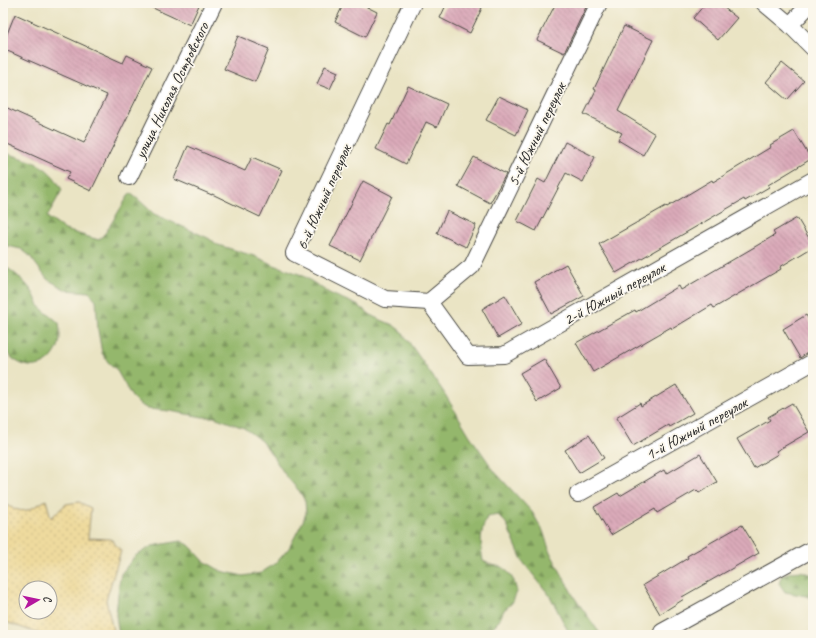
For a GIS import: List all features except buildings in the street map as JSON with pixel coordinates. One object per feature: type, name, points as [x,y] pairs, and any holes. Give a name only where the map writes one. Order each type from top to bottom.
[{"type":"street","name":"улица Николая Островского","points":[[129,177],[214,3]]},
{"type":"street","name":"6-й Южный переулок","points":[[413,3],[294,254],[385,299],[429,302]]},
{"type":"street","name":"5-й Южный переулок","points":[[429,302],[472,266],[599,3]]},
{"type":"street","points":[[764,3],[790,25],[813,48]]},
{"type":"street","points":[[790,25],[811,3]]},
{"type":"street","name":"2-й Южный переулок","points":[[429,302],[468,356],[504,355],[813,180]]},
{"type":"street","name":"1-й Южный переулок","points":[[578,494],[813,362]]},
{"type":"street","points":[[662,632],[813,549]]},
{"type":"green space","points":[[3,152],[37,164],[44,168],[57,181],[62,190],[47,217],[65,230],[99,240],[106,232],[130,193],[154,214],[208,238],[218,245],[254,256],[302,275],[329,293],[357,305],[374,317],[393,325],[401,331],[443,391],[470,436],[495,472],[532,512],[543,531],[550,552],[574,597],[601,635],[570,635],[550,596],[523,562],[506,523],[498,515],[487,517],[483,528],[481,549],[483,561],[502,567],[509,573],[514,581],[517,592],[512,603],[504,610],[499,621],[485,635],[119,635],[116,615],[121,574],[135,556],[152,546],[181,541],[189,545],[204,561],[221,571],[243,576],[261,573],[277,562],[289,548],[306,513],[305,501],[268,449],[260,440],[244,428],[214,417],[203,417],[148,409],[139,404],[132,397],[116,369],[108,362],[102,353],[98,330],[96,300],[89,292],[66,290],[47,279],[29,255],[21,249],[3,245]]},
{"type":"green space","points":[[3,265],[23,281],[33,293],[40,307],[59,323],[59,344],[53,356],[47,362],[31,366],[23,364],[16,361],[3,347]]},
{"type":"green space","points":[[801,571],[813,575],[813,600],[806,596],[785,592],[779,583],[782,575]]},
{"type":"sand","points":[[46,500],[51,518],[66,504],[79,502],[91,508],[88,538],[111,539],[121,551],[106,600],[114,635],[43,635],[3,621],[3,503],[16,509],[29,509]]}]
